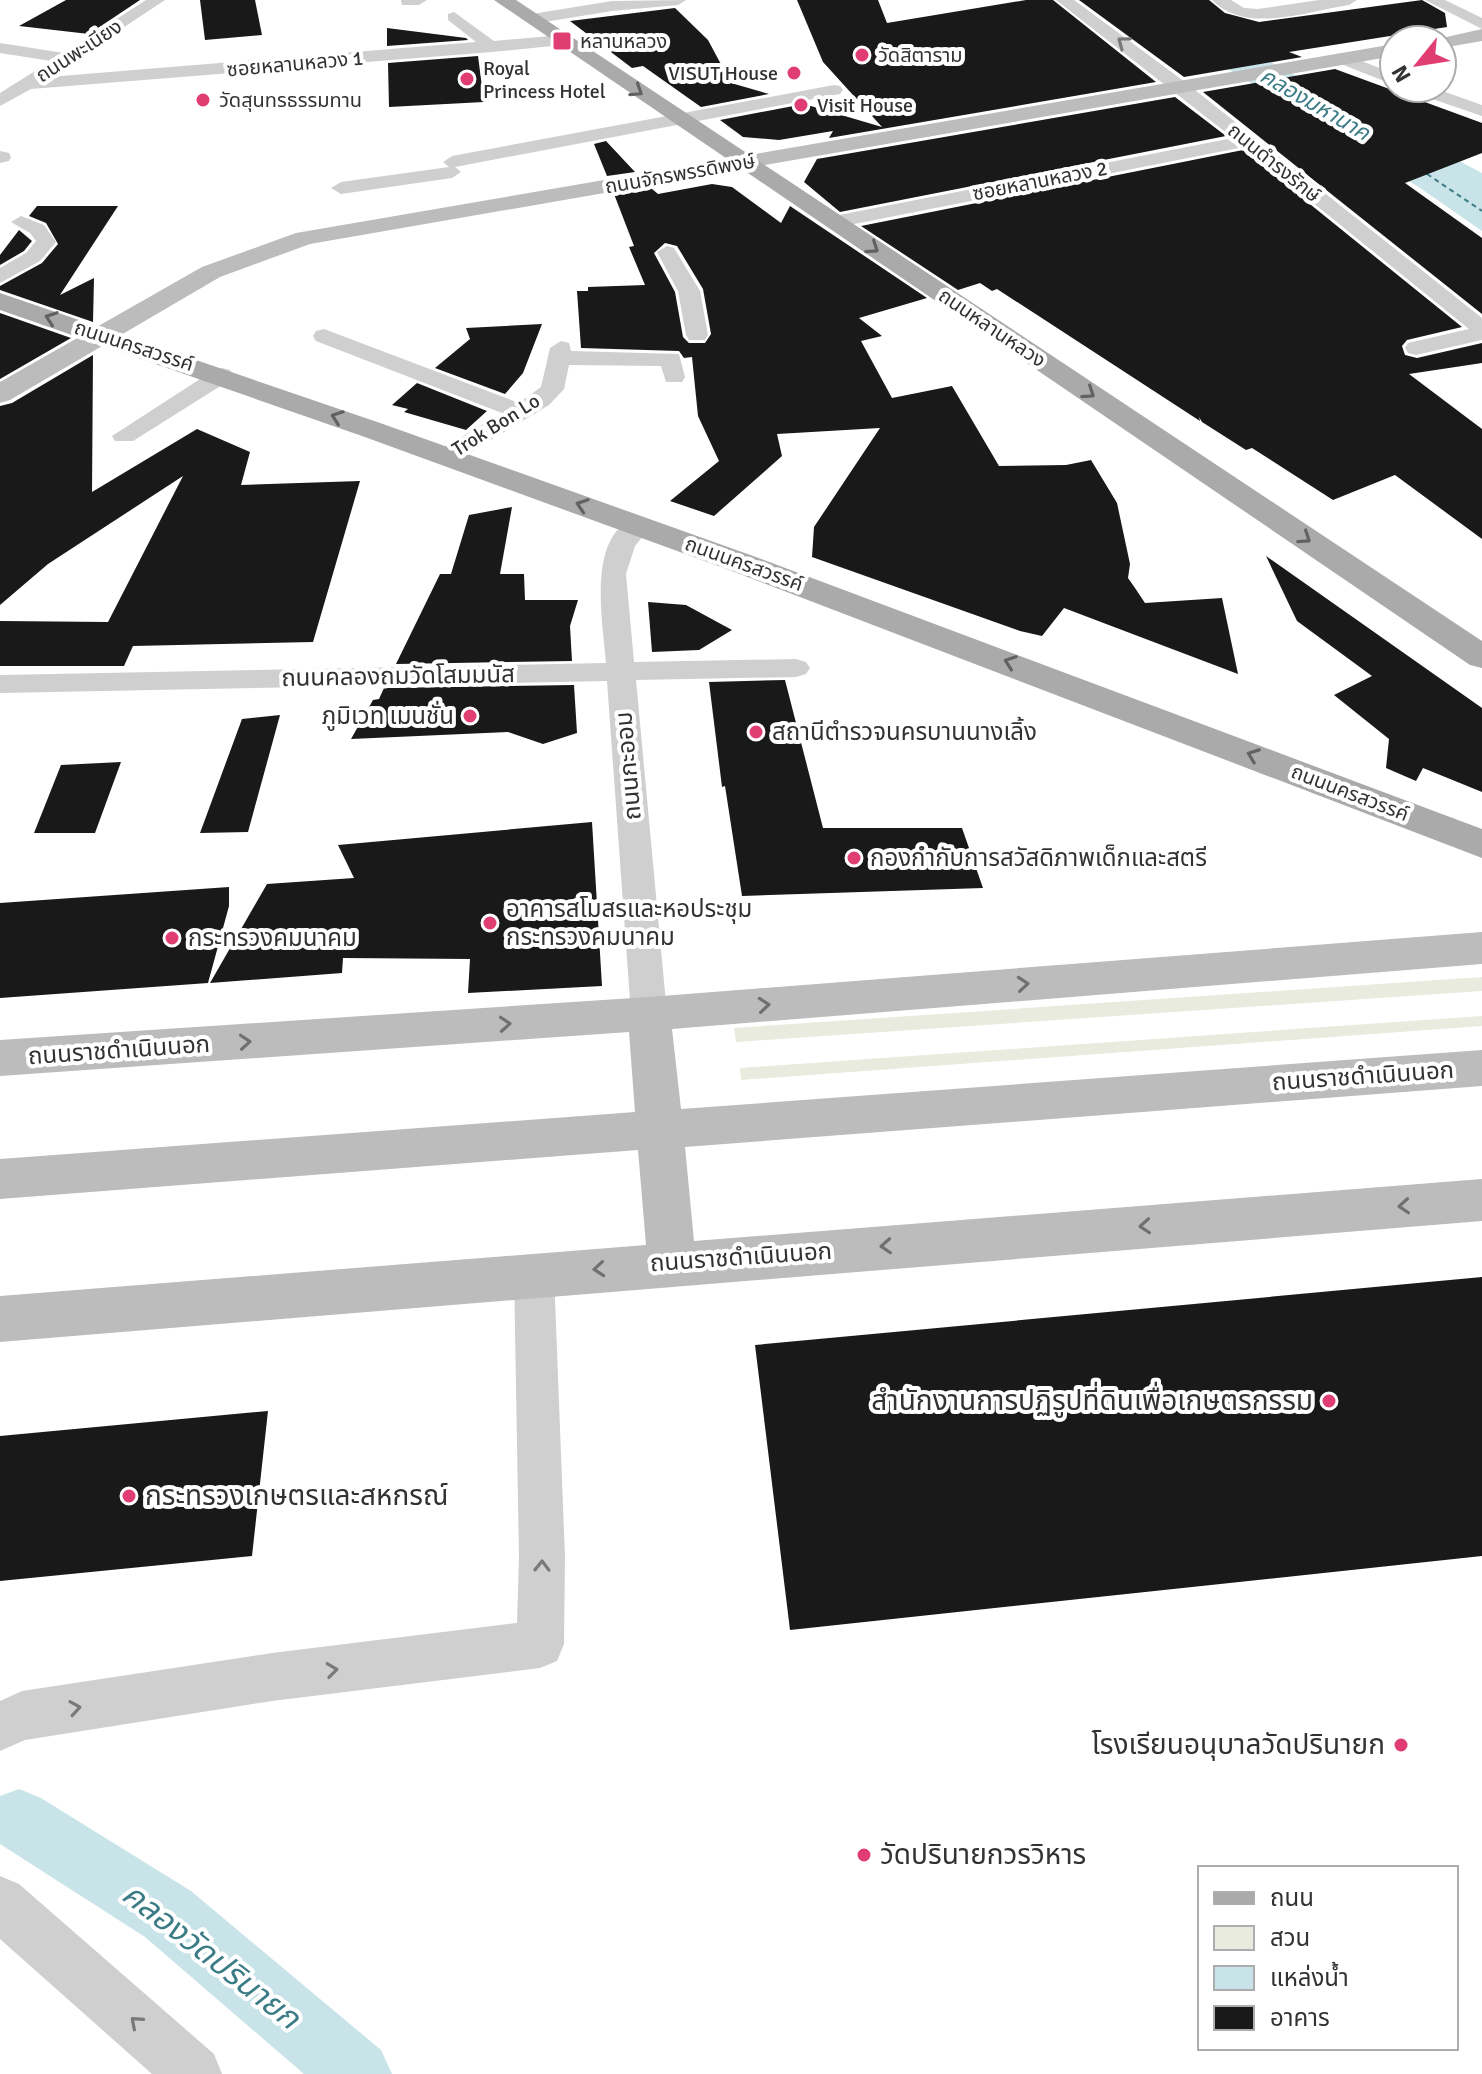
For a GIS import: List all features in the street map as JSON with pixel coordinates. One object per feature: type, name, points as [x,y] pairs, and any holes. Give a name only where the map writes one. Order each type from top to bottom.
[{"type":"main road","name":"ถนนหลานหลวง","points":[[506,0],[1482,657]]},
{"type":"main road","points":[[1458,39],[1482,35]]},
{"type":"main road","name":"ถนนจักรพรรดิพงษ์","points":[[0,394],[211,272],[305,238],[1378,52]]},
{"type":"main road","name":"ถนนนครสวรรค์","points":[[0,301],[222,375],[639,525],[1144,712],[1482,844]]},
{"type":"main road","name":"ถนนราชดำเนินนอก","points":[[0,1058],[649,1014],[1482,948]]},
{"type":"main road","points":[[649,1014],[672,1263]]},
{"type":"main road","name":"ถนนราชดำเนินนอก","points":[[0,1179],[1482,1068]]},
{"type":"main road","name":"ถนนราชดำเนินนอก","points":[[0,1319],[1482,1200]]},
{"type":"street","name":"ถนนพะเนียง","points":[[0,101],[157,0]]},
{"type":"street","points":[[532,19],[612,6],[678,0]]},
{"type":"street","name":"ถนนดำรงรักษ์","points":[[1064,0],[1179,86],[1482,331]]},
{"type":"street","points":[[1220,0],[1240,13],[1258,14],[1349,0]]},
{"type":"street","points":[[1433,0],[1482,24]]},
{"type":"street","points":[[454,17],[492,47]]},
{"type":"street","name":"ซอยหลานหลวง 1","points":[[26,84],[562,40]]},
{"type":"street","points":[[0,48],[67,58]]},
{"type":"street","points":[[1342,58],[1378,73]]},
{"type":"street","points":[[341,188],[834,90]]},
{"type":"street","points":[[1458,102],[1482,111]]},
{"type":"street","name":"ซอยหลานหลวง 2","points":[[834,222],[1247,141]]},
{"type":"street","points":[[0,277],[33,257],[46,242],[37,229],[21,222]]},
{"type":"street","points":[[667,252],[689,291],[697,335]]},
{"type":"street","points":[[1416,348],[1482,331]]},
{"type":"street","points":[[324,336],[521,412]]},
{"type":"street","name":"Trok Bon Lo","points":[[445,457],[541,400],[552,389],[560,353],[671,359],[674,377]]},
{"type":"street","points":[[124,436],[222,375]]},
{"type":"street","name":"ถนนกะออม","points":[[639,525],[622,544],[613,574],[649,1014]]},
{"type":"street","name":"ถนนคลองถมวัดโสมมนัส","points":[[0,684],[796,668]]},
{"type":"street","points":[[0,1726],[22,1716],[257,1680],[540,1644],[542,1557],[534,1274]]},
{"type":"street","points":[[0,1903],[194,2074]]},
{"type":"green space","points":[[1482,977],[1482,991],[736,1042],[734,1028]]},
{"type":"green space","points":[[1482,1016],[1482,1026],[741,1080],[740,1068]]},
{"type":"water","name":"คลองมหานาค","points":[[1265,59],[1482,173],[1482,231],[1420,188],[1217,62]]},
{"type":"building","points":[[66,0],[140,0],[89,34],[19,26]]},
{"type":"building","points":[[200,0],[255,0],[262,35],[205,40]]},
{"type":"building","points":[[797,0],[878,0],[887,23],[1026,0],[1053,0],[1156,82],[829,138],[833,131],[779,140],[743,137],[720,120],[804,104],[882,127],[823,62]]},
{"type":"building","points":[[1079,0],[1209,0],[1225,13],[1259,22],[1422,0],[1445,13],[1447,24],[1378,24],[1378,38],[1289,52],[1302,57],[1184,77]]},
{"type":"building","points":[[675,8],[708,40],[731,83],[769,94],[701,107],[643,66],[632,68],[570,21]]},
{"type":"building","points":[[387,28],[466,38],[468,40],[387,46]]},
{"type":"building","points":[[478,56],[484,102],[389,107],[388,63]]},
{"type":"building","points":[[1335,69],[1378,85],[1378,104],[1430,104],[1482,123],[1482,153],[1405,183],[1482,238],[1482,314],[1203,92]]},
{"type":"building","points":[[1175,97],[1226,136],[840,212],[804,182],[817,159]]},
{"type":"building","points":[[606,141],[635,172],[607,176],[594,144]]},
{"type":"building","points":[[1243,150],[1462,327],[1407,340],[1402,346],[1405,355],[1417,358],[1482,343],[1482,363],[1409,374],[1482,429],[1482,539],[1395,475],[1333,500],[1252,448],[1246,450],[997,289],[992,291],[980,283],[958,290],[861,226]]},
{"type":"building","points":[[712,184],[732,187],[781,223],[790,206],[927,298],[859,318],[882,336],[861,341],[892,398],[952,386],[999,466],[1066,465],[1091,460],[1117,503],[1130,564],[1128,578],[1145,603],[1222,598],[1238,674],[1064,608],[1042,636],[1020,631],[812,557],[814,527],[880,428],[777,434],[782,456],[714,516],[670,501],[719,461],[698,416],[692,357],[684,358],[679,351],[581,348],[577,291],[588,291],[588,287],[645,285],[629,247],[634,246],[614,194],[651,188],[658,194]],"holes":[[[665,243],[677,246],[703,289],[711,334],[705,343],[689,343],[683,337],[675,292],[654,253]]]},
{"type":"building","points":[[37,206],[118,206],[60,295],[94,278],[93,322],[0,290],[0,286],[42,263],[58,244],[46,223],[29,216]]},
{"type":"building","points":[[19,230],[32,241],[24,251],[0,265],[0,255]]},
{"type":"building","points":[[0,313],[71,338],[0,379]]},
{"type":"building","points":[[542,324],[523,373],[505,394],[435,368],[470,339],[466,328]]},
{"type":"building","points":[[93,355],[92,492],[197,429],[250,452],[241,485],[360,481],[313,642],[133,646],[124,666],[0,666],[0,621],[108,622],[183,476],[48,564],[0,605],[0,406],[12,403]]},
{"type":"building","points":[[417,383],[487,411],[466,430],[404,412],[408,409],[392,405]]},
{"type":"building","points":[[512,507],[500,574],[524,574],[525,600],[578,600],[570,626],[572,661],[396,664],[440,574],[451,574],[469,515]]},
{"type":"building","points":[[1266,556],[1482,708],[1482,792],[1423,768],[1416,781],[1386,768],[1389,739],[1334,695],[1372,676],[1297,621]]},
{"type":"building","points":[[648,602],[686,605],[732,630],[699,650],[652,652]]},
{"type":"building","points":[[785,680],[823,828],[962,828],[983,888],[742,896],[725,786],[722,787],[709,682]]},
{"type":"building","name":"ภูมิเวท เมนชั่น","points":[[574,685],[577,733],[543,744],[508,732],[351,739],[373,700],[379,699],[384,688]]},
{"type":"building","points":[[280,715],[248,832],[200,833],[242,719]]},
{"type":"building","points":[[121,762],[95,833],[34,833],[61,765]]},
{"type":"building","name":"อาคารสโมสรและหอประชุม กระทรวงคมนาคม","points":[[592,822],[602,986],[468,993],[470,959],[343,958],[342,973],[210,983],[267,884],[354,878],[338,845]]},
{"type":"building","name":"กระทรวงคมนาคม","points":[[229,887],[229,906],[208,983],[0,998],[0,903]]},
{"type":"building","points":[[1482,1277],[1482,1556],[790,1630],[755,1345]]},
{"type":"building","name":"กระทรวงเกษตรและสหกรณ์","points":[[268,1411],[252,1556],[0,1581],[0,1436]]},
{"type":"waterway","name":"คลองวัดปรินายก","points":[[19,1820],[168,1914],[357,2074]]},
{"type":"ferry route","points":[[1427,174],[1482,211]]},
{"type":"place","name":"หลานหลวง","points":[[562,41]]},
{"type":"place","name":"วัดสิตาราม","points":[[862,55]]},
{"type":"place","name":"VISUT House","points":[[794,73]]},
{"type":"place","name":"Royal Princess Hotel","points":[[467,79]]},
{"type":"place","name":"วัดสุนทรธรรมทาน","points":[[203,100]]},
{"type":"place","name":"Visit House","points":[[801,105]]},
{"type":"place","name":"ภูมิเวท เมนชั่น","points":[[470,716]]},
{"type":"place","name":"สถานีตำรวจนครบานนางเลิ้ง","points":[[756,732]]},
{"type":"place","name":"กองกำกับการสวัสดิภาพเด็กและสตรี","points":[[854,858]]},
{"type":"place","name":"อาคารสโมสรและหอประชุม กระทรวงคมนาคม","points":[[490,923]]},
{"type":"place","name":"กระทรวงคมนาคม","points":[[172,938]]},
{"type":"place","name":"สำนักงานการปฏิรูปที่ดินเพื่อเกษตรกรรม","points":[[1329,1401]]},
{"type":"place","name":"กระทรวงเกษตรและสหกรณ์","points":[[129,1496]]},
{"type":"place","name":"โรงเรียนอนุบาลวัดปรินายก","points":[[1401,1745]]},
{"type":"place","name":"วัดปรินายกวรวิหาร","points":[[864,1855]]}]
